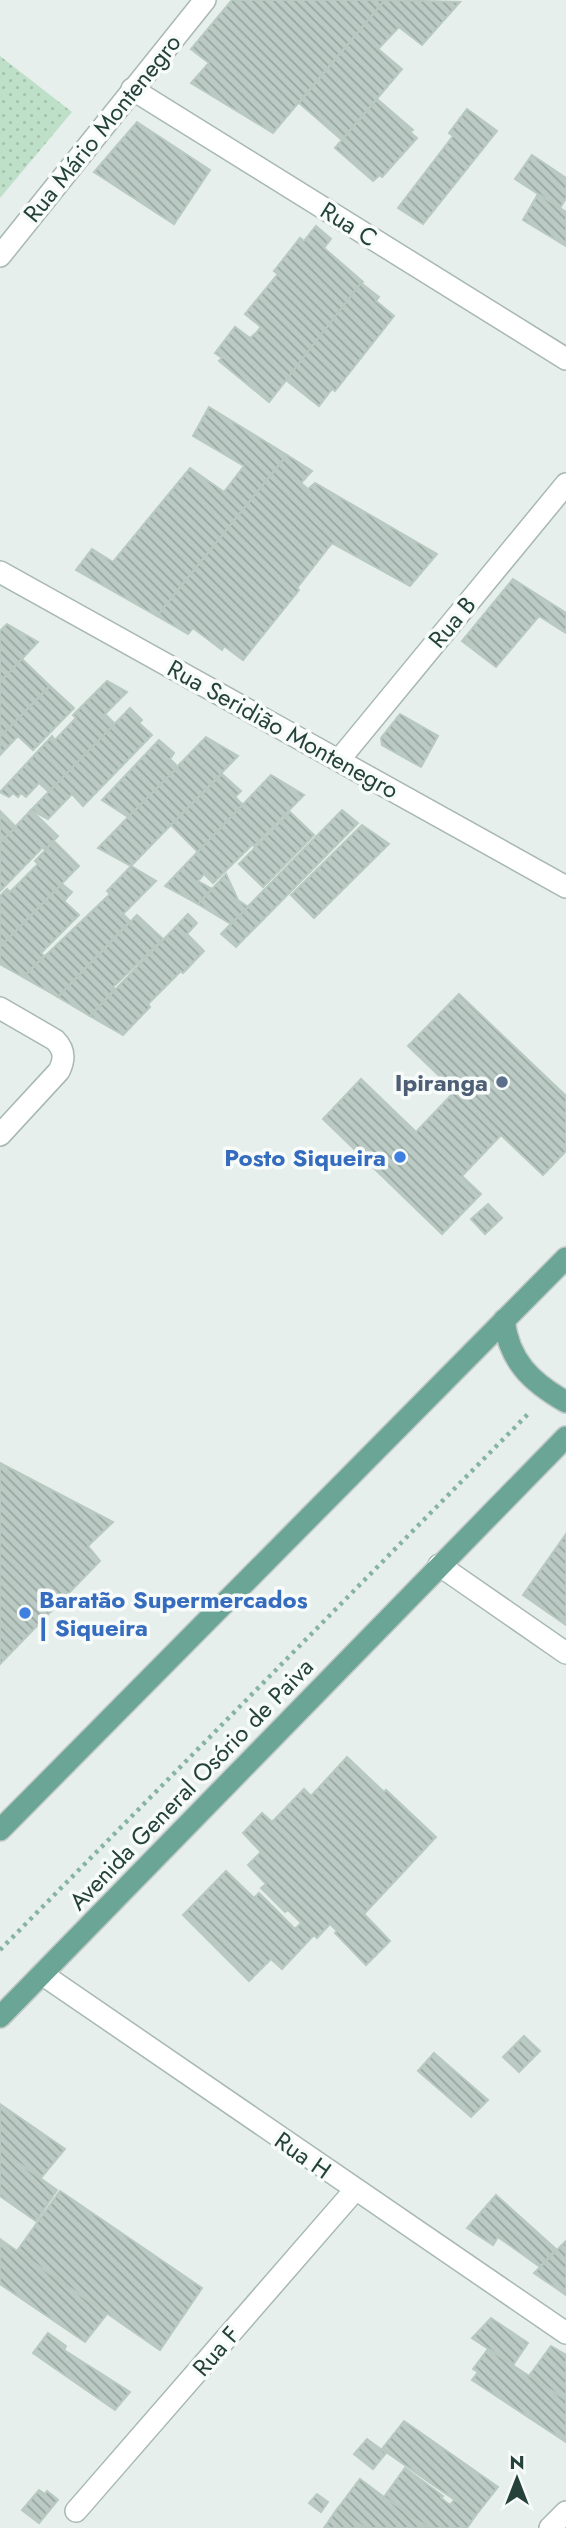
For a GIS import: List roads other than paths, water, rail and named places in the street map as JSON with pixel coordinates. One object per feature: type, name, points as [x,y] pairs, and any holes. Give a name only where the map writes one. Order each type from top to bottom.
[{"type":"main road","points":[[0,1830],[566,1258]]},
{"type":"main road","points":[[503,1320],[506,1336],[525,1373],[558,1397]]},
{"type":"main road","name":"Avenida General Osório de Paiva","points":[[0,2017],[566,1437]]},
{"type":"street","name":"Rua Mário Montenegro","points":[[0,256],[205,0]]},
{"type":"street","name":"Rua C","points":[[132,89],[566,359]]},
{"type":"street","name":"Rua B","points":[[339,760],[566,484]]},
{"type":"street","name":"Rua Seridião Montenegro","points":[[0,572],[566,887]]},
{"type":"street","points":[[0,1008],[55,1040],[62,1047],[63,1054],[59,1071],[0,1135]]},
{"type":"street","points":[[439,1565],[566,1653]]},
{"type":"street","name":"Rua H","points":[[42,1974],[566,2333]]},
{"type":"street","name":"Rua F","points":[[76,2511],[355,2190]]},
{"type":"street","points":[[550,2528],[566,2512]]},
{"type":"place","name":"Ipiranga","points":[[502,1082]]},
{"type":"place","name":"Posto Siqueira","points":[[400,1157]]},
{"type":"place","name":"Baratão Supermercados | Siqueira","points":[[25,1613]]}]
